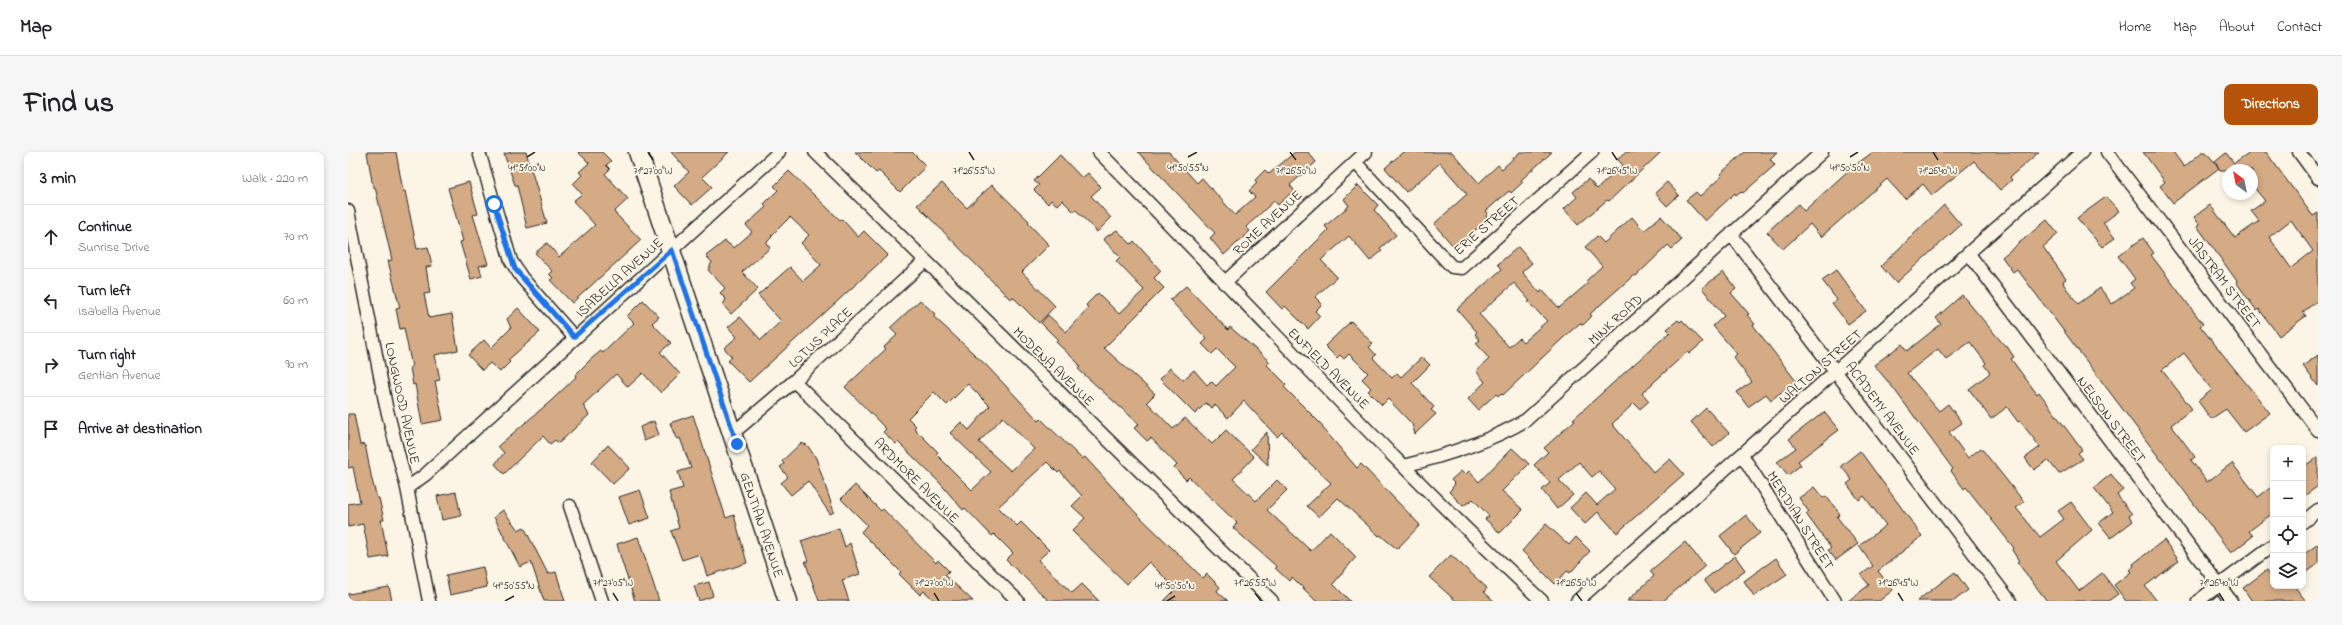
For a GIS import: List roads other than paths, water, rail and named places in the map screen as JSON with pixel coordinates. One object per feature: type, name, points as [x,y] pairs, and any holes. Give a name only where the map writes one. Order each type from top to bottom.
[{"type":"street","points":[[480,152],[511,261],[522,278],[574,337]]},
{"type":"street","name":"GENTIAN AVENUE","points":[[638,152],[788,601]]},
{"type":"street","name":"ISABELLA AVENUE","points":[[407,488],[425,475],[574,337],[779,152]]},
{"type":"street","name":"MODENA AVENUE","points":[[815,152],[1272,601]]},
{"type":"street","name":"ROME AVENUE","points":[[1224,283],[1366,152]]},
{"type":"street","name":"ERIE STREET","points":[[1355,162],[1452,267],[1462,268],[1592,152]]},
{"type":"street","name":"MINK ROAD","points":[[1403,466],[1426,460],[1509,430],[1526,420],[1822,152]]},
{"type":"street","name":"WALTON STREET","points":[[1577,601],[1837,372],[2082,152]]},
{"type":"street","name":"JASTRAM STREET","points":[[2107,152],[2318,430]]},
{"type":"street","points":[[2299,152],[2318,178]]},
{"type":"street","name":"ENFIELD AVENUE","points":[[1101,153],[1224,283],[1403,466],[1483,546],[1542,601]]},
{"type":"street","name":"LONGWOOD AVENUE","points":[[348,211],[386,406],[407,488],[429,601]]},
{"type":"street","name":"ACADEMY AVENUE","points":[[1731,234],[2010,601]]},
{"type":"street","name":"NELSON STREET","points":[[1969,254],[2231,601]]},
{"type":"street","name":"LOTUS PLACE","points":[[733,433],[794,381],[925,261]]},
{"type":"street","name":"ARDMORE AVENUE","points":[[794,381],[1018,601]]},
{"type":"street","name":"MERIDIAN STREET","points":[[1742,455],[1834,601]]},
{"type":"street","points":[[570,506],[602,601]]},
{"type":"street","points":[[2306,520],[2318,510]]},
{"type":"street","points":[[2198,601],[2270,547]]}]
